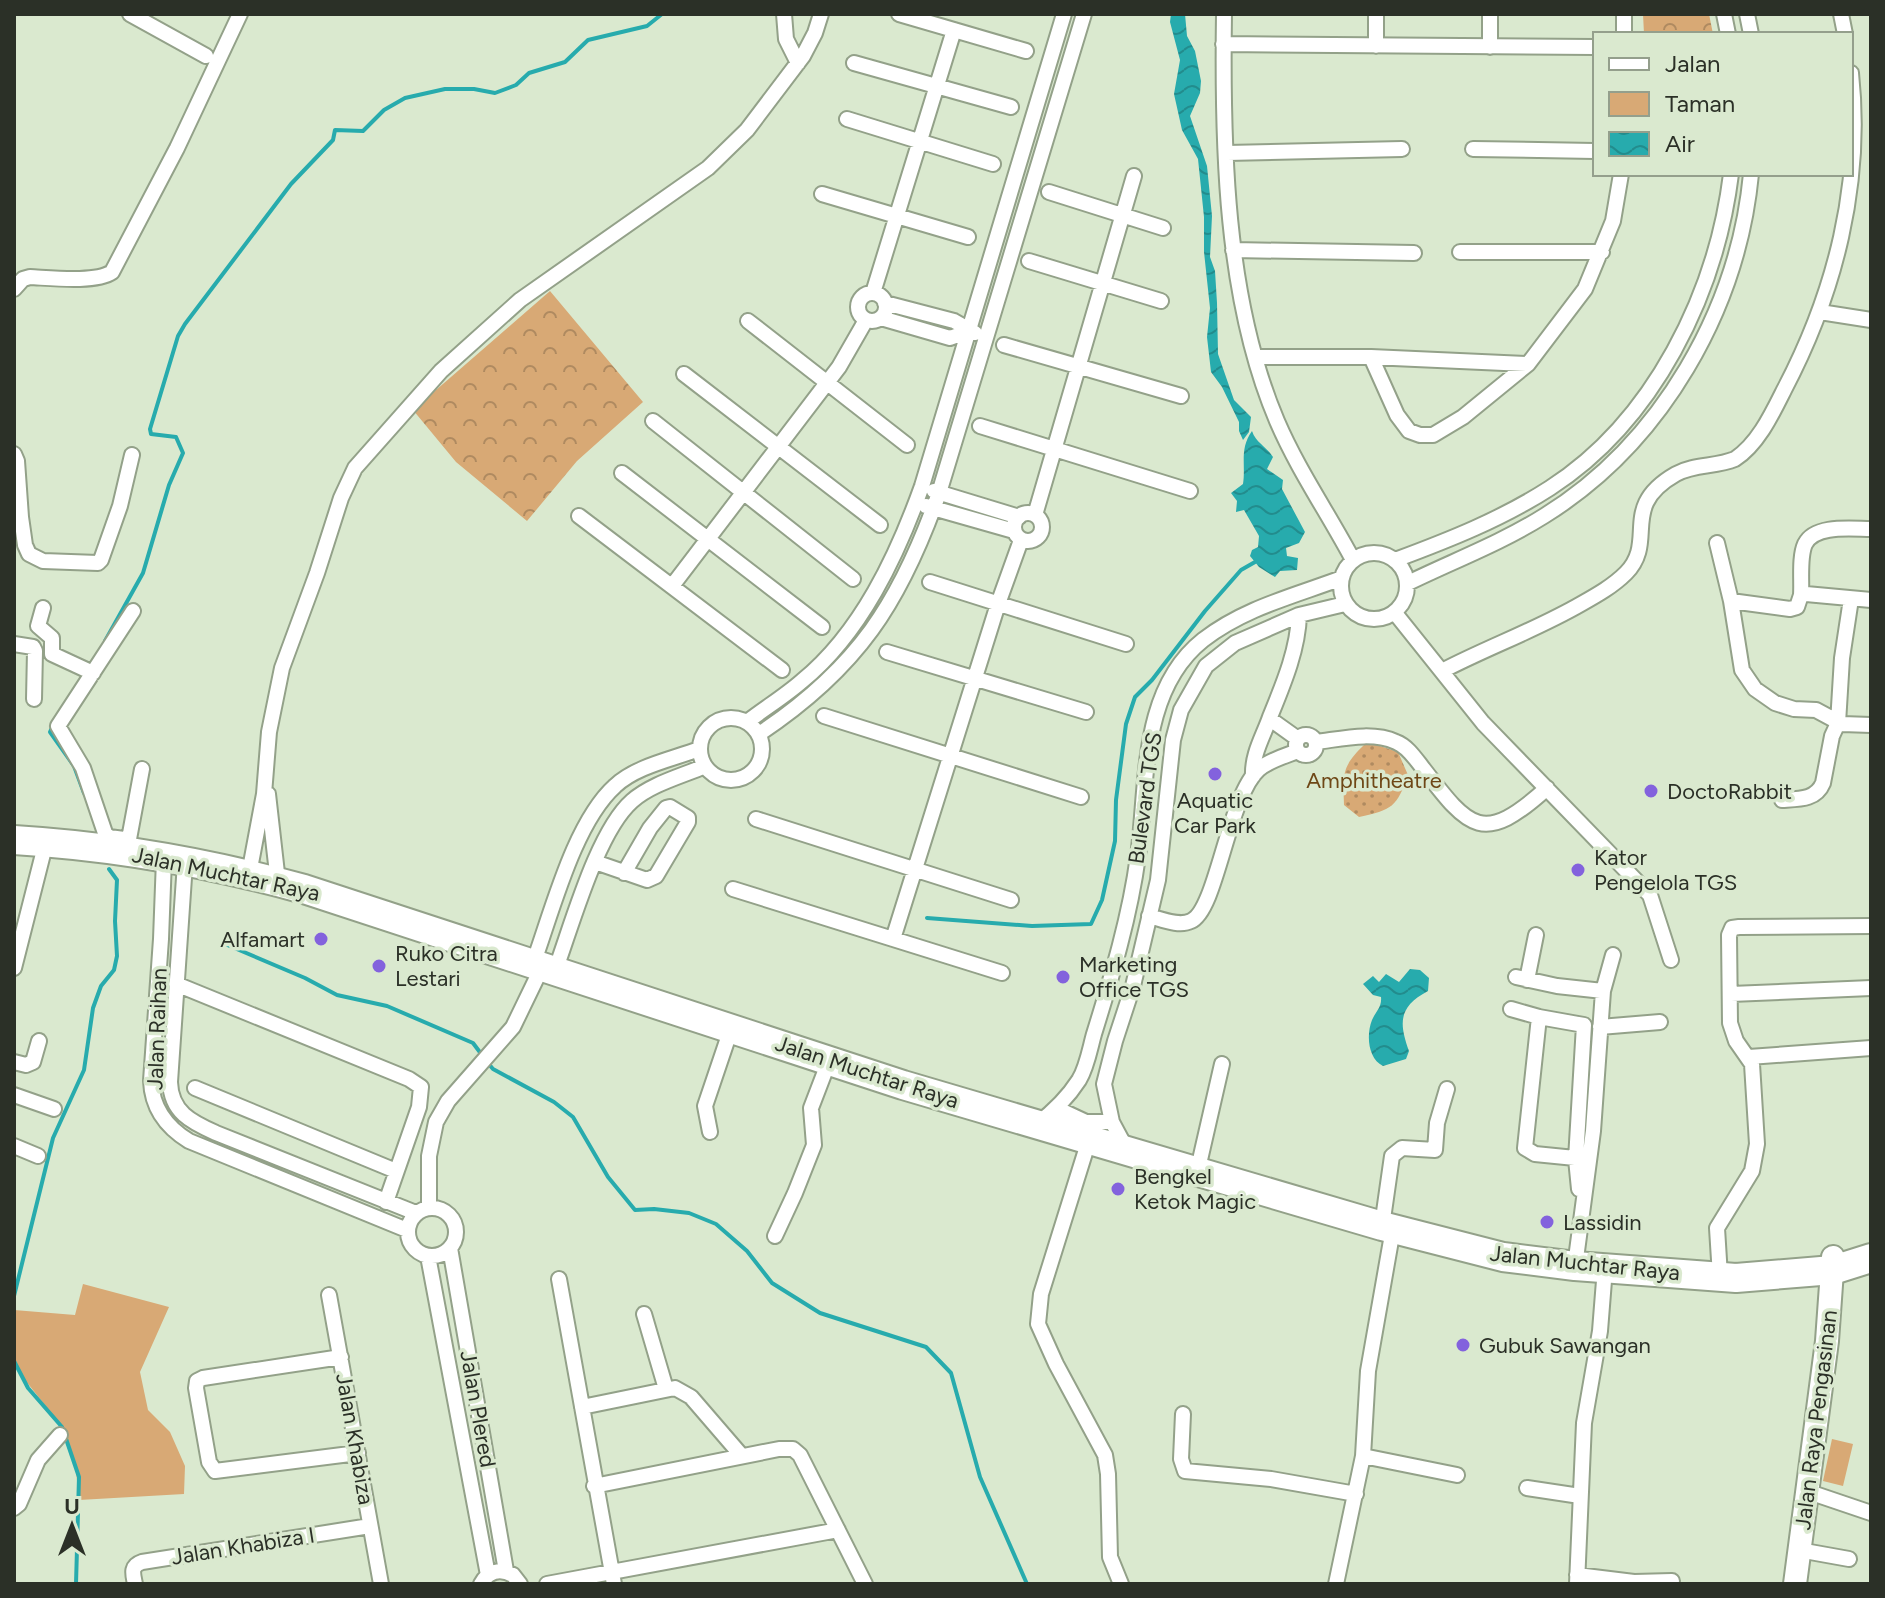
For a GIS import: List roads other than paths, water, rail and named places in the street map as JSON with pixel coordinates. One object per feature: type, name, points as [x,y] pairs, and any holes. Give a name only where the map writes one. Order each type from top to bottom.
[{"type":"highway","name":"Jalan Muchtar Raya","points":[[14,840],[251,860],[278,882],[331,896],[829,1061],[1047,1116],[1089,1140],[1387,1228],[1503,1257],[1575,1266],[1723,1276],[1767,1276],[1871,1258]]},
{"type":"highway","name":"Jalan Muchtar Raya","points":[[1833,1263],[1871,1245]]},
{"type":"main road","name":"Jalan Raya Pengasinan","points":[[1795,1584],[1827,1341],[1833,1263]]},
{"type":"street","points":[[130,14],[206,56]]},
{"type":"street","points":[[14,289],[23,279],[30,277],[93,278],[112,272],[177,148],[240,14]]},
{"type":"street","points":[[784,14],[786,39],[798,63]]},
{"type":"street","points":[[251,860],[266,778],[269,732],[282,668],[341,498],[355,468],[441,371],[520,300],[708,168],[747,130],[798,63],[815,33],[821,14]]},
{"type":"street","points":[[899,14],[1026,51]]},
{"type":"street","points":[[747,722],[804,680],[843,636],[883,579],[903,538],[922,486],[1064,14]]},
{"type":"street","points":[[759,734],[851,658],[878,624],[913,562],[939,493],[1084,14]]},
{"type":"street","points":[[1224,14],[1233,250],[1246,324],[1276,419],[1319,504],[1353,560]]},
{"type":"street","points":[[1376,14],[1376,46]]},
{"type":"street","points":[[1490,14],[1490,47]]},
{"type":"street","points":[[672,586],[839,367],[876,308],[896,217],[954,30]]},
{"type":"street","points":[[1223,44],[1593,47]]},
{"type":"street","points":[[854,63],[1011,107]]},
{"type":"street","points":[[1853,111],[1853,145]]},
{"type":"street","points":[[847,119],[993,164]]},
{"type":"street","points":[[1227,153],[1402,149]]},
{"type":"street","points":[[1473,149],[1593,151]]},
{"type":"street","points":[[1035,515],[1134,176]]},
{"type":"street","points":[[1371,357],[1403,426],[1420,435],[1433,435],[1463,417],[1528,364],[1585,289],[1613,221],[1621,176]]},
{"type":"street","points":[[1395,560],[1476,529],[1552,487],[1620,426],[1663,372],[1691,316],[1715,250],[1731,176]]},
{"type":"street","points":[[1408,583],[1546,515],[1611,463],[1647,423],[1686,371],[1711,323],[1736,260],[1751,176]]},
{"type":"street","points":[[1442,671],[1560,616],[1606,589],[1627,572],[1637,556],[1641,512],[1648,498],[1680,472],[1720,465],[1742,454],[1775,408],[1820,312],[1841,241],[1851,176]]},
{"type":"street","points":[[1049,192],[1163,228]]},
{"type":"street","points":[[822,194],[968,237]]},
{"type":"street","points":[[1233,250],[1414,253]]},
{"type":"street","points":[[1460,252],[1602,252]]},
{"type":"street","points":[[1029,261],[1161,301]]},
{"type":"street","points":[[876,308],[954,321],[969,331],[987,336]]},
{"type":"street","points":[[1820,312],[1871,320]]},
{"type":"street","points":[[748,321],[907,445]]},
{"type":"street","points":[[1004,345],[1181,396]]},
{"type":"street","points":[[1255,357],[1371,357],[1528,364]]},
{"type":"street","points":[[684,374],[880,525]]},
{"type":"street","points":[[653,421],[853,579]]},
{"type":"street","points":[[980,426],[1190,491]]},
{"type":"street","points":[[14,454],[25,545],[29,554],[43,561],[98,563],[120,506],[132,455]]},
{"type":"street","points":[[622,473],[822,627]]},
{"type":"street","points":[[893,939],[998,604],[1018,529],[1024,514],[1035,515],[1041,523],[1040,534],[1032,541],[1018,529],[922,486]]},
{"type":"street","points":[[916,503],[1018,529]]},
{"type":"street","points":[[579,516],[782,670]]},
{"type":"street","points":[[1731,601],[1790,609],[1797,607],[1801,595],[1805,545],[1812,536],[1822,531],[1871,529]]},
{"type":"street","points":[[1717,543],[1731,601],[1742,670],[1755,689],[1775,703],[1794,709],[1816,710],[1838,723],[1871,725]]},
{"type":"street","points":[[1363,554],[1385,555],[1404,570],[1407,594],[1395,613],[1385,618],[1363,618],[1345,604],[1341,593],[1342,578],[1353,560],[1363,554]]},
{"type":"street","name":"Bulevard TGS","points":[[1047,1116],[1080,1078],[1101,1014],[1138,859],[1151,735],[1176,671],[1202,641],[1234,620],[1260,607],[1342,578]]},
{"type":"street","points":[[930,582],[1126,644]]},
{"type":"street","points":[[1801,595],[1871,600]]},
{"type":"street","points":[[1782,800],[1806,798],[1820,790],[1832,736],[1838,723],[1842,658],[1851,599]]},
{"type":"street","name":"Bulevard TGS","points":[[1128,1151],[1112,1122],[1104,1084],[1158,880],[1173,740],[1187,697],[1206,666],[1235,643],[1299,615],[1345,604]]},
{"type":"street","points":[[43,608],[38,626],[52,638],[51,652],[89,671]]},
{"type":"street","points":[[133,611],[89,671],[58,729],[83,768],[105,833],[147,853],[142,769]]},
{"type":"street","points":[[1395,613],[1483,723],[1650,895],[1671,960]]},
{"type":"street","points":[[1253,776],[1255,751],[1270,719],[1291,657],[1299,615]]},
{"type":"street","points":[[14,644],[35,649],[34,699]]},
{"type":"street","points":[[887,652],[1086,712]]},
{"type":"street","points":[[824,716],[1081,797]]},
{"type":"street","points":[[731,717],[747,722],[759,734],[761,757],[747,776],[724,779],[705,766],[699,749],[703,733],[715,722],[731,717]]},
{"type":"street","points":[[1270,719],[1298,745]]},
{"type":"street","points":[[1149,916],[1183,923],[1198,916],[1210,891],[1244,790],[1253,776],[1298,745],[1302,736],[1311,736],[1316,742],[1365,737],[1398,742],[1415,758],[1457,812],[1483,824],[1515,815],[1547,788]]},
{"type":"street","points":[[543,967],[579,838],[596,807],[616,784],[645,769],[699,749]]},
{"type":"street","points":[[423,1210],[439,1208],[454,1220],[456,1230],[450,1248],[444,1253],[428,1256],[413,1247],[407,1230],[423,1210],[436,1122],[448,1101],[513,1027],[615,819],[632,800],[705,766]]},
{"type":"street","points":[[266,778],[278,882]]},
{"type":"street","points":[[595,862],[624,873],[647,880],[656,876],[688,818],[670,807],[666,808],[650,828],[624,873]]},
{"type":"street","points":[[756,819],[1011,900]]},
{"type":"street","points":[[14,968],[46,842]]},
{"type":"street","points":[[251,860],[276,848]]},
{"type":"street","name":"Jalan Raihan","points":[[147,853],[176,984],[170,1082],[177,1108],[199,1126],[242,1144],[386,1202],[423,1210]]},
{"type":"street","name":"Jalan Raihan","points":[[147,853],[155,1024],[152,1091],[161,1115],[179,1135],[407,1230]]},
{"type":"street","points":[[733,889],[1002,973]]},
{"type":"street","points":[[1723,1276],[1717,1228],[1752,1171],[1757,1144],[1752,1064],[1736,1041],[1730,1023],[1729,935],[1732,928],[1871,926]]},
{"type":"street","points":[[1536,935],[1521,978],[1603,991]]},
{"type":"street","points":[[1583,1159],[1603,991],[1613,955]]},
{"type":"street","points":[[1113,967],[1136,972]]},
{"type":"street","points":[[176,984],[416,1083],[422,1091],[422,1098],[386,1202]]},
{"type":"street","points":[[1731,994],[1871,988]]},
{"type":"street","points":[[1511,1009],[1584,1025],[1584,1193],[1575,1266]]},
{"type":"street","points":[[1101,1014],[1120,1023]]},
{"type":"street","points":[[1539,1017],[1525,1148],[1535,1154],[1583,1159]]},
{"type":"street","points":[[1600,1027],[1660,1022]]},
{"type":"street","points":[[155,1024],[173,1026]]},
{"type":"street","points":[[710,1132],[705,1106],[731,1029]]},
{"type":"street","points":[[14,1062],[26,1065],[33,1062],[39,1041]]},
{"type":"street","points":[[1749,1057],[1871,1048]]},
{"type":"street","points":[[775,1236],[814,1145],[811,1108],[829,1061]]},
{"type":"street","points":[[1197,1173],[1222,1064]]},
{"type":"street","points":[[1080,1078],[1104,1084]]},
{"type":"street","points":[[195,1088],[396,1171]]},
{"type":"street","points":[[1336,1584],[1363,1456],[1368,1371],[1387,1228],[1392,1156],[1402,1148],[1435,1150],[1437,1123],[1447,1089]]},
{"type":"street","points":[[14,1095],[54,1109]]},
{"type":"street","points":[[1047,1116],[1112,1122]]},
{"type":"street","points":[[1089,1140],[1041,1294],[1038,1324],[1105,1455],[1110,1557],[1121,1584]]},
{"type":"street","points":[[236,1160],[242,1144]]},
{"type":"street","points":[[14,1146],[38,1156]]},
{"type":"street","name":"Jalan Plered","points":[[450,1248],[506,1571]]},
{"type":"street","points":[[428,1256],[459,1412],[484,1579],[497,1571],[506,1571],[520,1584]]},
{"type":"street","points":[[1605,1268],[1600,1331],[1584,1423],[1577,1579],[1672,1581]]},
{"type":"street","points":[[559,1279],[613,1578]]},
{"type":"street","name":"Jalan Khabiza","points":[[329,1295],[381,1584]]},
{"type":"street","points":[[644,1314],[666,1389]]},
{"type":"street","points":[[341,1357],[197,1381],[209,1462],[215,1471],[358,1453]]},
{"type":"street","points":[[582,1407],[675,1388],[691,1397],[741,1455]]},
{"type":"street","points":[[459,1412],[478,1408]]},
{"type":"street","points":[[1183,1414],[1181,1459],[1185,1471],[1271,1479],[1356,1494]]},
{"type":"street","points":[[14,1508],[19,1504],[38,1460],[60,1435]]},
{"type":"street","points":[[594,1486],[741,1455],[785,1448],[797,1451],[865,1584]]},
{"type":"street","points":[[1363,1456],[1457,1475]]},
{"type":"street","points":[[1527,1488],[1580,1496]]},
{"type":"street","points":[[1806,1491],[1871,1513]]},
{"type":"street","name":"Jalan Khabiza I","points":[[135,1584],[132,1570],[142,1562],[370,1526]]},
{"type":"street","points":[[547,1584],[613,1578],[838,1530]]},
{"type":"street","points":[[1799,1550],[1849,1559]]},
{"type":"water","points":[[1171,14],[1185,14],[1187,36],[1195,51],[1201,81],[1200,93],[1190,116],[1207,166],[1218,354],[1234,400],[1251,417],[1249,432],[1243,440],[1239,422],[1211,372],[1207,337],[1210,308],[1198,159],[1182,130],[1174,94],[1180,60],[1170,22]]},
{"type":"water","points":[[1252,431],[1273,457],[1267,469],[1283,480],[1282,489],[1305,532],[1299,543],[1286,548],[1287,556],[1298,558],[1297,570],[1280,571],[1275,577],[1259,567],[1250,556],[1252,550],[1258,547],[1259,536],[1244,510],[1236,512],[1237,501],[1231,493],[1243,484],[1244,451]]},
{"type":"water","points":[[1410,969],[1420,970],[1429,978],[1428,991],[1411,1003],[1404,1016],[1409,1051],[1406,1059],[1383,1066],[1374,1058],[1369,1039],[1370,1026],[1381,997],[1373,995],[1363,984],[1373,976],[1379,982],[1386,974],[1399,982]]},
{"type":"waterway","points":[[105,641],[143,573],[169,485],[183,453],[176,437],[151,434],[150,429],[178,336],[291,184],[333,140],[335,130],[363,131],[384,110],[405,98],[445,89],[495,93],[516,85],[529,73],[565,62],[588,40],[647,26],[662,14]]},
{"type":"waterway","points":[[927,918],[1032,926],[1091,924],[1102,900],[1115,841],[1116,800],[1126,724],[1135,697],[1241,570],[1255,562]]},
{"type":"waterway","points":[[54,723],[50,732],[74,766],[84,793]]},
{"type":"waterway","points":[[14,1296],[53,1138],[84,1070],[93,1008],[101,986],[114,970],[117,956],[117,880],[109,869]]},
{"type":"waterway","points":[[225,944],[337,995],[387,1006],[473,1043],[482,1055]]},
{"type":"waterway","points":[[487,1062],[493,1069],[554,1102],[573,1117],[608,1177],[635,1210],[689,1213],[716,1224],[747,1251],[772,1283],[820,1313],[926,1347],[951,1373],[980,1477],[1027,1584]]},
{"type":"waterway","points":[[14,1361],[28,1388],[62,1427],[79,1477],[76,1584]]},
{"type":"place","name":"Aquatic Car Park","points":[[1215,774]]},
{"type":"place","name":"DoctoRabbit","points":[[1651,791]]},
{"type":"place","name":"Kator Pengelola TGS","points":[[1578,870]]},
{"type":"place","name":"Alfamart","points":[[321,939]]},
{"type":"place","name":"Ruko Citra Lestari","points":[[379,966]]},
{"type":"place","name":"Marketing Office TGS","points":[[1063,977]]},
{"type":"place","name":"Bengkel Ketok Magic","points":[[1118,1189]]},
{"type":"place","name":"Lassidin","points":[[1547,1222]]},
{"type":"place","name":"Gubuk Sawangan","points":[[1463,1345]]},
{"type":"park label","name":"Amphitheatre","points":[[1374,780]]}]
